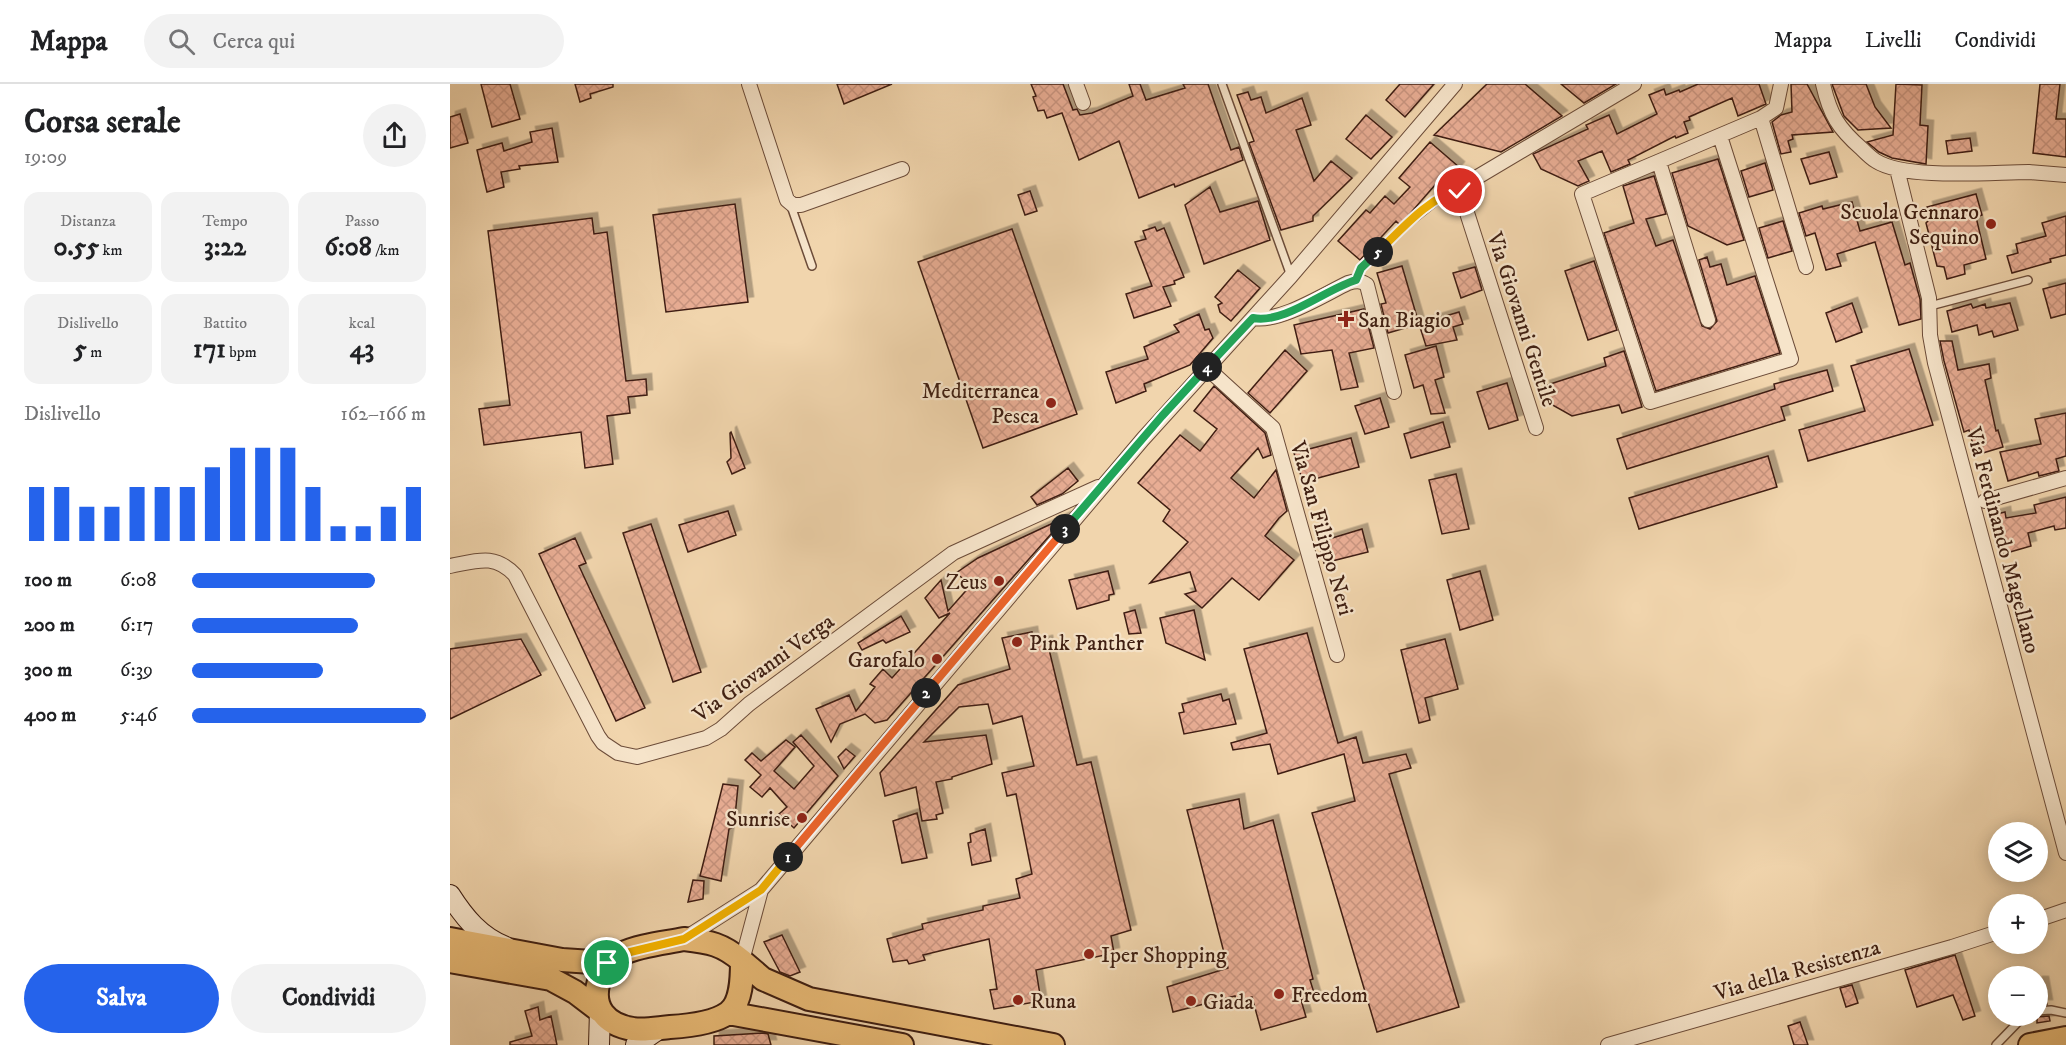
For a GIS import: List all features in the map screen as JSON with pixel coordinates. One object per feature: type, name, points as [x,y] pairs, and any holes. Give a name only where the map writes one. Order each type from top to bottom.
[{"type":"main road","points":[[450,939],[562,960],[607,963],[622,954],[684,939],[717,944],[729,950],[763,979],[809,999],[1053,1045]]},
{"type":"main road","points":[[728,1013],[736,1000],[742,980],[742,961]]},
{"type":"main road","points":[[450,962],[551,979],[575,992],[614,1023],[634,1030],[704,1022],[728,1013],[902,1045]]},
{"type":"main road","points":[[600,1011],[597,998],[598,986],[607,963]]},
{"type":"main road","points":[[2030,1045],[2066,1038]]},
{"type":"street","points":[[749,84],[789,203],[801,205],[902,169]]},
{"type":"street","points":[[1076,84],[1083,103]]},
{"type":"street","points":[[1461,189],[1464,185],[1634,84]]},
{"type":"street","points":[[1720,136],[1791,359],[1650,402],[1582,194],[1761,118],[1776,108],[1781,84]]},
{"type":"street","points":[[1823,84],[1831,113],[1846,135],[1876,161],[1897,169],[1935,173],[2031,172],[2066,175]]},
{"type":"street","points":[[684,939],[761,890],[1104,484],[1291,276],[1453,85]]},
{"type":"street","points":[[1761,118],[1806,267]]},
{"type":"street","points":[[1659,162],[1708,320]]},
{"type":"street","name":"Via Ferdinando Magellano","points":[[1897,169],[1930,306],[1930,335],[1935,363],[2066,853]]},
{"type":"street","name":"Via Giovanni Gentile","points":[[1461,189],[1461,196],[1536,428]]},
{"type":"street","points":[[1253,318],[1261,320],[1280,316],[1356,280],[1363,282],[1367,285],[1394,392]]},
{"type":"street","name":"Via San Filippo Neri","points":[[1206,368],[1273,428],[1337,655]]},
{"type":"street","points":[[1985,501],[2066,478]]},
{"type":"street","name":"Via Giovanni Verga","points":[[450,566],[482,560],[501,563],[515,575],[598,736],[603,743],[618,753],[637,757],[713,734],[749,704],[953,553],[1104,484]]},
{"type":"street","points":[[742,961],[761,890]]},
{"type":"street","points":[[450,895],[463,914],[483,934],[497,944],[520,952]]},
{"type":"street","points":[[2048,916],[2066,910]]},
{"type":"street","name":"Via della Resistenza","points":[[1608,1045],[1988,935]]},
{"type":"street","points":[[599,1045],[600,1011]]},
{"type":"street","points":[[636,1045],[660,1028]]},
{"type":"lane","points":[[1222,84],[1291,276]]},
{"type":"lane","points":[[1408,223],[1446,193],[1461,189]]},
{"type":"lane","points":[[789,203],[812,266]]},
{"type":"lane","points":[[1930,306],[2028,280]]},
{"type":"lane","points":[[2048,1010],[2066,1013]]},
{"type":"lane","points":[[1996,1045],[2014,1026]]},
{"type":"path","points":[[1356,280],[1361,268],[1408,223]]},
{"type":"building","points":[[481,84],[510,84],[520,119],[492,127]]},
{"type":"building","points":[[575,84],[613,84],[613,87],[590,94],[591,98],[580,102]]},
{"type":"building","points":[[837,84],[892,84],[844,104]]},
{"type":"building","points":[[1031,84],[1063,84],[1073,110],[1077,109],[1080,115],[1092,113],[1133,96],[1129,84],[1140,84],[1146,100],[1185,88],[1183,84],[1208,84],[1231,150],[1239,147],[1243,160],[1175,187],[1174,184],[1139,198],[1119,141],[1079,160],[1062,113],[1047,118],[1044,110],[1038,111],[1033,97],[1036,96]]},
{"type":"building","points":[[1400,84],[1434,84],[1405,117],[1386,100]]},
{"type":"building","points":[[1487,84],[1525,84],[1562,116],[1501,152],[1434,135]]},
{"type":"building","points":[[1561,84],[1616,84],[1584,103]]},
{"type":"building","points":[[1698,84],[1759,84],[1766,104],[1738,116],[1732,98],[1689,117],[1690,120],[1684,122],[1688,133],[1676,138],[1675,136],[1628,160],[1630,164],[1611,172],[1602,151],[1578,161],[1589,181],[1578,186],[1541,169],[1533,154],[1588,129],[1586,125],[1609,115],[1617,134],[1657,114],[1649,95],[1664,89],[1666,95],[1679,90],[1680,92]]},
{"type":"building","points":[[1791,84],[1807,84],[1833,132],[1792,135],[1793,139],[1788,141],[1791,152],[1781,154],[1772,122],[1781,115],[1792,112]]},
{"type":"building","points":[[1832,84],[1866,84],[1875,107],[1891,128],[1858,130],[1844,116]]},
{"type":"building","points":[[1896,84],[1922,85],[1920,125],[1928,126],[1926,164],[1892,158],[1879,152],[1867,142],[1893,135]]},
{"type":"building","points":[[2040,84],[2060,84],[2056,119],[2066,119],[2066,157],[2033,153]]},
{"type":"building","points":[[1248,92],[1251,100],[1261,97],[1266,113],[1302,98],[1311,125],[1296,130],[1314,181],[1331,161],[1352,178],[1313,216],[1313,221],[1281,230],[1249,143],[1254,141],[1237,95]]},
{"type":"building","points":[[460,114],[468,143],[450,148],[450,117]]},
{"type":"building","points":[[1366,115],[1392,137],[1371,159],[1346,139]]},
{"type":"building","points":[[552,128],[558,162],[519,166],[520,169],[501,172],[504,187],[487,192],[477,150],[502,143],[504,151],[532,142],[530,132]]},
{"type":"building","points":[[1970,138],[1972,151],[1948,154],[1946,141]]},
{"type":"building","points":[[1430,142],[1459,167],[1447,181],[1442,177],[1400,225],[1396,221],[1360,260],[1338,241],[1366,210],[1370,213],[1385,196],[1394,204],[1410,187],[1399,178]]},
{"type":"building","points":[[1829,152],[1837,177],[1810,184],[1801,159]]},
{"type":"building","points":[[1718,159],[1744,240],[1727,245],[1688,226],[1672,173]]},
{"type":"building","points":[[1765,163],[1773,190],[1749,197],[1741,171]]},
{"type":"building","points":[[1654,176],[1666,214],[1646,219],[1656,246],[1673,240],[1702,326],[1710,329],[1717,321],[1699,260],[1707,257],[1710,267],[1721,264],[1727,285],[1755,276],[1780,353],[1656,391],[1604,233],[1634,223],[1623,186]]},
{"type":"building","points":[[1210,187],[1220,212],[1258,201],[1270,240],[1204,264],[1185,205]]},
{"type":"building","points":[[1030,191],[1037,211],[1025,215],[1018,195]]},
{"type":"building","points":[[1976,194],[1982,215],[1976,217],[1986,259],[1964,265],[1965,274],[1947,279],[1944,267],[1937,266],[1926,223],[1930,219],[1927,207]]},
{"type":"building","points":[[1852,202],[1860,231],[1892,222],[1905,265],[1910,263],[1920,299],[1921,319],[1899,325],[1875,242],[1837,254],[1841,266],[1826,270],[1815,233],[1806,236],[1799,213],[1822,206],[1823,209]]},
{"type":"building","points":[[735,204],[748,302],[666,312],[653,215]]},
{"type":"building","points":[[2066,216],[2066,255],[2050,259],[2051,262],[2012,273],[2007,256],[2018,253],[2016,244],[2046,236],[2042,223]]},
{"type":"building","points":[[592,218],[594,234],[607,232],[626,381],[646,379],[647,395],[628,397],[630,413],[607,416],[613,464],[585,468],[581,432],[484,445],[479,409],[510,405],[488,231]]},
{"type":"building","points":[[1783,221],[1792,251],[1768,258],[1759,228]]},
{"type":"building","points":[[1155,227],[1157,231],[1164,228],[1184,277],[1174,281],[1175,284],[1163,287],[1171,306],[1134,318],[1126,294],[1152,286],[1135,242],[1146,239],[1143,231]]},
{"type":"building","points":[[1012,229],[1077,414],[983,448],[918,262]]},
{"type":"building","points":[[1594,261],[1617,330],[1588,340],[1565,271]]},
{"type":"building","points":[[1402,266],[1419,324],[1388,333],[1381,304],[1386,303],[1377,273]]},
{"type":"building","points":[[1475,267],[1482,290],[1461,298],[1453,273]]},
{"type":"building","points":[[1238,270],[1260,288],[1231,321],[1220,312],[1218,305],[1222,303],[1215,297]]},
{"type":"building","points":[[2066,283],[2066,314],[2051,318],[2043,289]]},
{"type":"building","points":[[1852,303],[1862,332],[1836,342],[1826,313]]},
{"type":"building","points":[[2010,303],[2018,330],[1994,337],[1992,331],[1979,335],[1977,325],[1952,332],[1947,311],[1971,304],[1973,308],[1985,304],[1986,308]]},
{"type":"building","points":[[1364,309],[1374,348],[1349,353],[1358,387],[1341,390],[1332,350],[1301,354],[1294,325]]},
{"type":"building","points":[[1459,312],[1463,324],[1453,327],[1457,340],[1426,346],[1419,324]]},
{"type":"building","points":[[1199,314],[1205,330],[1209,329],[1213,338],[1190,365],[1144,384],[1146,391],[1116,403],[1106,372],[1148,359],[1144,347],[1179,332],[1174,325]]},
{"type":"building","points":[[1940,341],[1952,341],[1958,370],[1989,364],[1991,378],[1985,380],[1996,431],[1998,430],[2003,447],[1976,455],[1969,430],[1964,432]]},
{"type":"building","points":[[1436,346],[1444,377],[1435,380],[1445,413],[1431,414],[1423,385],[1414,388],[1405,355]]},
{"type":"building","points":[[1909,349],[1933,425],[1808,461],[1799,430],[1865,411],[1851,366]]},
{"type":"building","points":[[1285,350],[1307,371],[1270,413],[1248,393]]},
{"type":"building","points":[[1624,351],[1642,407],[1622,413],[1619,405],[1572,416],[1549,403],[1544,386],[1606,366],[1604,358]]},
{"type":"building","points":[[1827,370],[1833,391],[1781,407],[1785,420],[1627,469],[1617,439],[1775,389],[1774,384]]},
{"type":"building","points":[[1507,383],[1518,420],[1489,429],[1477,392]]},
{"type":"building","points":[[1214,386],[1265,433],[1271,455],[1263,458],[1258,448],[1231,478],[1254,498],[1276,470],[1287,511],[1265,536],[1294,560],[1259,600],[1232,578],[1202,608],[1185,594],[1196,591],[1190,572],[1150,583],[1188,542],[1163,521],[1170,510],[1138,483],[1180,435],[1200,451],[1217,429],[1194,411]]},
{"type":"building","points":[[1380,398],[1389,427],[1365,434],[1355,406]]},
{"type":"building","points":[[2066,413],[2066,456],[2056,459],[2059,471],[2039,476],[2038,472],[2008,481],[2000,452],[2041,444],[2035,419]]},
{"type":"building","points":[[1443,422],[1450,447],[1411,458],[1404,434]]},
{"type":"building","points":[[731,432],[745,468],[732,474],[727,462],[731,458]]},
{"type":"building","points":[[1351,438],[1359,467],[1303,482],[1294,453]]},
{"type":"building","points":[[1768,456],[1777,487],[1639,529],[1629,498]]},
{"type":"building","points":[[1068,468],[1078,481],[1062,494],[1037,505],[1031,497]]},
{"type":"building","points":[[1456,474],[1469,529],[1442,534],[1429,480]]},
{"type":"building","points":[[2066,497],[2066,528],[2055,530],[2054,526],[2028,533],[2031,546],[2003,554],[1993,515],[2005,512],[2006,518],[2036,513],[2034,505]]},
{"type":"building","points":[[728,511],[736,535],[688,552],[679,525]]},
{"type":"building","points":[[1066,517],[887,720],[875,723],[865,714],[840,724],[831,742],[816,709],[849,695],[856,711],[875,687],[870,684],[883,669],[892,678],[950,613],[939,618],[925,598],[941,580],[948,611],[971,585],[956,573],[978,558]]},
{"type":"building","points":[[651,524],[701,672],[673,682],[623,533]]},
{"type":"building","points":[[1362,529],[1368,552],[1324,563],[1319,542]]},
{"type":"building","points":[[575,538],[586,563],[579,566],[645,708],[616,721],[539,554]]},
{"type":"building","points":[[1108,571],[1114,594],[1109,595],[1109,600],[1077,609],[1069,580]]},
{"type":"building","points":[[1480,571],[1493,620],[1460,630],[1447,580]]},
{"type":"building","points":[[1135,610],[1141,633],[1129,634],[1124,613]]},
{"type":"building","points":[[1194,610],[1205,660],[1166,643],[1160,618]]},
{"type":"building","points":[[901,616],[910,632],[886,643],[883,640],[862,650],[858,643]]},
{"type":"building","points":[[1032,632],[1034,644],[1047,641],[1077,765],[1091,762],[1131,930],[1111,936],[1114,953],[1036,970],[1041,1001],[994,1009],[990,990],[997,989],[989,939],[923,955],[925,960],[909,964],[907,960],[893,962],[887,939],[923,929],[922,924],[983,910],[983,906],[1020,898],[1016,879],[1032,874],[1016,794],[1007,796],[1002,773],[1034,766],[1022,716],[993,724],[988,704],[959,707],[924,742],[986,735],[992,764],[952,777],[952,779],[936,782],[943,813],[936,815],[937,819],[922,821],[916,787],[885,796],[880,773],[958,685],[1010,669],[1002,638]]},
{"type":"building","points":[[1307,633],[1338,743],[1356,737],[1363,763],[1406,754],[1411,768],[1389,774],[1459,1007],[1377,1032],[1312,813],[1355,801],[1344,754],[1278,774],[1270,744],[1233,750],[1231,743],[1267,733],[1244,649]]},
{"type":"building","points":[[521,639],[541,675],[450,719],[450,649]]},
{"type":"building","points":[[1445,639],[1458,689],[1425,698],[1430,720],[1419,723],[1401,650]]},
{"type":"building","points":[[1221,694],[1223,701],[1229,699],[1236,724],[1184,734],[1179,713],[1184,712],[1182,704]]},
{"type":"building","points":[[801,735],[838,776],[794,828],[779,814],[787,807],[770,788],[762,797],[750,787],[761,775],[745,760],[752,753],[761,761],[786,740],[795,747],[774,771],[794,789],[814,766],[793,742]]},
{"type":"building","points":[[846,749],[855,756],[844,769],[838,757]]},
{"type":"building","points":[[723,784],[738,786],[734,827],[729,829],[721,881],[700,876]]},
{"type":"building","points":[[1239,799],[1244,829],[1273,820],[1313,979],[1310,980],[1315,996],[1301,1000],[1306,1017],[1261,1030],[1252,997],[1237,1002],[1235,996],[1173,1012],[1167,987],[1228,968],[1187,810]]},
{"type":"building","points":[[917,813],[927,858],[902,863],[893,821]]},
{"type":"building","points":[[985,829],[991,861],[972,865],[968,843],[971,842],[970,834]]},
{"type":"building","points":[[693,880],[704,881],[703,899],[688,902]]},
{"type":"building","points":[[782,935],[800,972],[790,976],[780,972],[764,942]]},
{"type":"building","points":[[1955,955],[1975,1016],[1963,1020],[1953,995],[1917,1007],[1905,970]]},
{"type":"building","points":[[1852,985],[1858,1003],[1846,1007],[1840,988]]},
{"type":"building","points":[[538,1007],[540,1020],[551,1016],[557,1045],[510,1045],[510,1042],[532,1036],[525,1011]]},
{"type":"building","points":[[1800,1022],[1808,1045],[1794,1045],[1788,1026]]},
{"type":"building","points":[[768,1034],[771,1045],[714,1045],[714,1036]]},
{"type":"place","name":"Scuola Gennaro Sequino","points":[[1991,224]]},
{"type":"place","name":"San Biagio","points":[[1346,319]]},
{"type":"place","name":"Mediterranea Pesca","points":[[1051,403]]},
{"type":"place","name":"Zeus","points":[[999,581]]},
{"type":"place","name":"Pink Panther","points":[[1017,642]]},
{"type":"place","name":"Garofalo","points":[[937,659]]},
{"type":"place","name":"Sunrise","points":[[802,818]]},
{"type":"place","name":"Iper Shopping","points":[[1089,954]]},
{"type":"place","name":"Freedom","points":[[1279,994]]},
{"type":"place","name":"Runa","points":[[1018,1000]]},
{"type":"place","name":"Giada","points":[[1191,1001]]},
{"type":"route","points":[[607,963],[622,954],[684,939],[761,890],[1162,416],[1253,318],[1261,320],[1280,316],[1356,280],[1361,268],[1408,223],[1446,193],[1461,189],[1460,191]]}]
